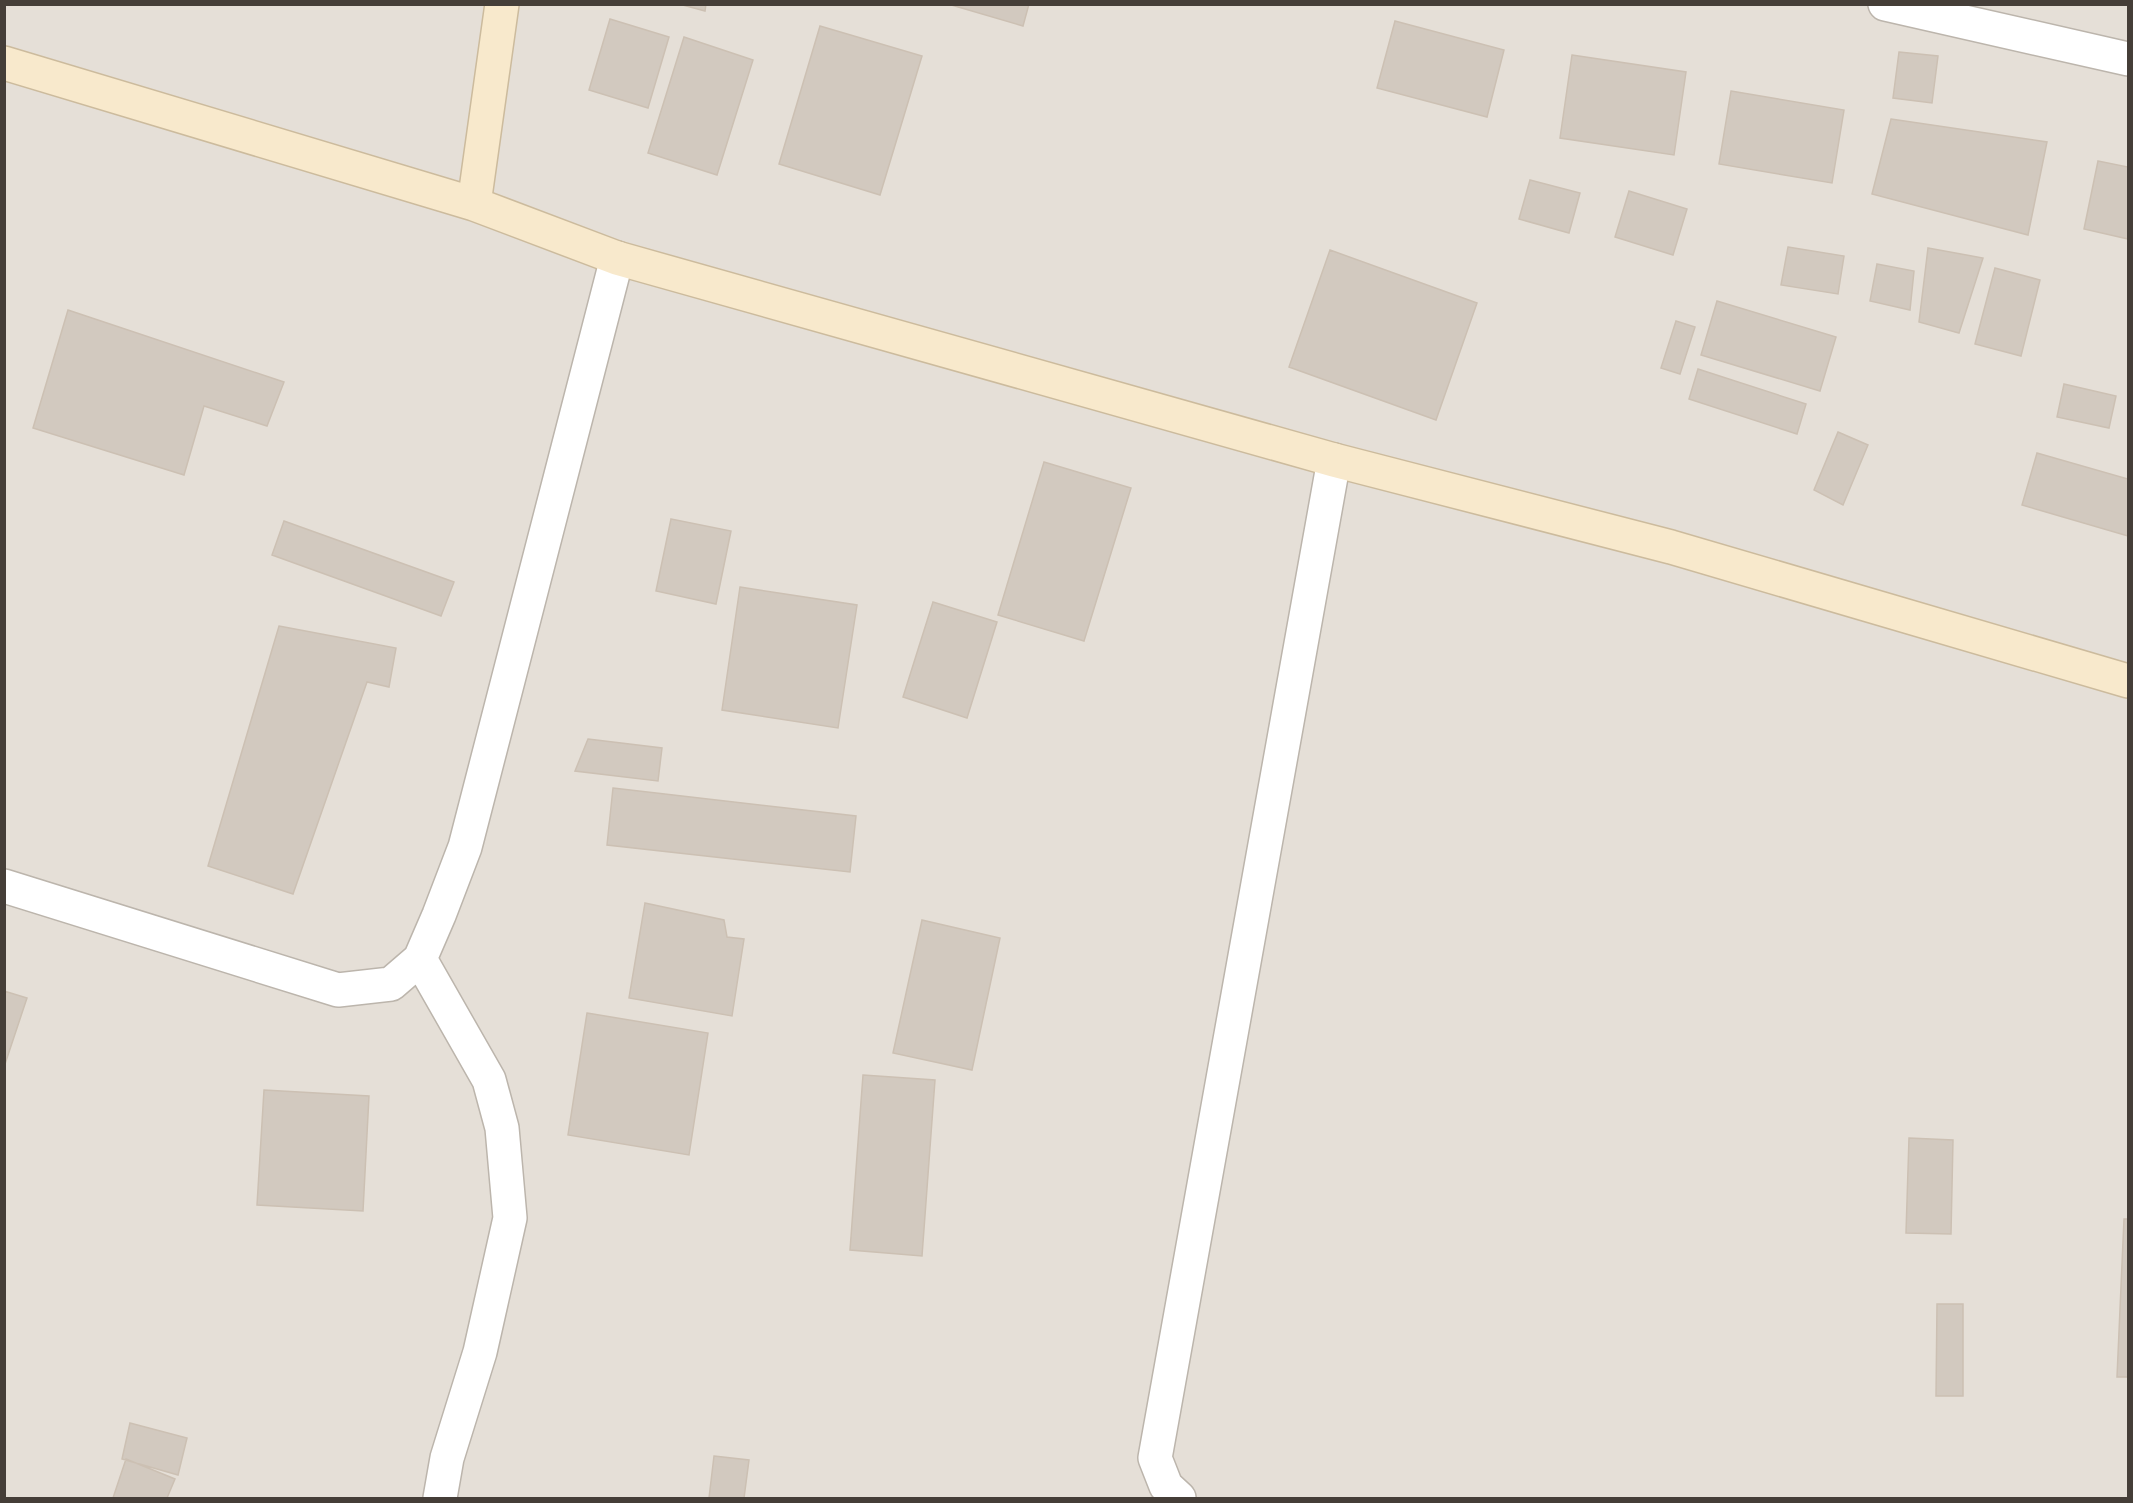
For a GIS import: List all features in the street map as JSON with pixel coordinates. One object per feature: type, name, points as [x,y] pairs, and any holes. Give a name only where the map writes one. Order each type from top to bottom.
[{"type":"street","points":[[474,204],[502,4]]},
{"type":"street","points":[[1885,4],[2128,59]]},
{"type":"street","points":[[4,63],[474,204],[617,258],[1334,460],[1671,547],[2128,681]]},
{"type":"street","points":[[4,886],[338,990],[391,984],[420,959],[465,847],[617,258]]},
{"type":"street","points":[[1179,1498],[1166,1486],[1155,1458],[1334,460]]},
{"type":"street","points":[[420,959],[489,1080],[502,1128],[510,1218],[480,1352],[447,1458],[440,1498]]},
{"type":"shaded area","points":[[5,5],[2128,5],[2128,1498],[5,1498]]},
{"type":"building","points":[[679,4],[706,4],[705,11]]},
{"type":"building","points":[[948,4],[1029,4],[1023,26]]},
{"type":"building","points":[[610,19],[669,37],[648,108],[589,90]]},
{"type":"building","points":[[1395,21],[1504,50],[1487,117],[1377,88]]},
{"type":"building","points":[[820,26],[922,56],[880,195],[779,164]]},
{"type":"building","points":[[684,37],[753,60],[717,175],[648,153]]},
{"type":"building","points":[[1899,52],[1938,56],[1932,103],[1893,98]]},
{"type":"building","points":[[1572,55],[1686,72],[1674,155],[1560,138]]},
{"type":"building","points":[[1731,91],[1844,110],[1832,183],[1719,164]]},
{"type":"building","points":[[1891,119],[2047,142],[2028,235],[1872,194]]},
{"type":"building","points":[[2098,161],[2128,167],[2128,239],[2084,229]]},
{"type":"building","points":[[1530,180],[1580,193],[1569,233],[1519,219]]},
{"type":"building","points":[[1629,191],[1687,209],[1673,255],[1615,237]]},
{"type":"building","points":[[1788,247],[1844,256],[1838,294],[1781,285]]},
{"type":"building","points":[[1928,248],[1983,258],[1959,333],[1919,322]]},
{"type":"building","points":[[1330,250],[1477,303],[1436,420],[1289,367]]},
{"type":"building","points":[[1877,264],[1914,271],[1910,310],[1870,301]]},
{"type":"building","points":[[1995,268],[2040,280],[2021,356],[1975,344]]},
{"type":"building","points":[[1717,301],[1836,337],[1820,391],[1701,355]]},
{"type":"building","points":[[68,310],[284,382],[267,426],[204,406],[184,475],[33,428]]},
{"type":"building","points":[[1676,321],[1695,327],[1680,374],[1661,368]]},
{"type":"building","points":[[1698,369],[1806,404],[1797,434],[1689,399]]},
{"type":"building","points":[[2064,384],[2116,396],[2109,428],[2057,417]]},
{"type":"building","points":[[1838,432],[1868,445],[1843,505],[1814,490]]},
{"type":"building","points":[[2037,453],[2128,479],[2128,536],[2022,505]]},
{"type":"building","points":[[1044,462],[1131,488],[1084,641],[998,615]]},
{"type":"building","points":[[671,519],[731,531],[716,604],[656,591]]},
{"type":"building","points":[[284,521],[454,582],[441,616],[272,555]]},
{"type":"building","points":[[740,587],[857,605],[838,728],[722,710]]},
{"type":"building","points":[[933,602],[997,622],[967,718],[903,697]]},
{"type":"building","points":[[279,626],[396,648],[389,687],[367,682],[293,894],[208,866]]},
{"type":"building","points":[[588,739],[662,748],[658,781],[575,771]]},
{"type":"building","points":[[613,788],[856,816],[850,872],[607,845]]},
{"type":"building","points":[[645,903],[724,920],[727,937],[744,939],[732,1016],[629,998]]},
{"type":"building","points":[[922,920],[1000,938],[972,1070],[893,1053]]},
{"type":"building","points":[[4,991],[27,998],[4,1067]]},
{"type":"building","points":[[587,1013],[708,1033],[689,1155],[568,1135]]},
{"type":"building","points":[[863,1075],[935,1080],[922,1256],[850,1250]]},
{"type":"building","points":[[264,1090],[369,1096],[363,1211],[257,1205]]},
{"type":"building","points":[[1909,1138],[1953,1140],[1951,1234],[1906,1233]]},
{"type":"building","points":[[2124,1219],[2128,1219],[2128,1377],[2117,1377]]},
{"type":"building","points":[[1937,1304],[1963,1304],[1963,1396],[1936,1396]]},
{"type":"building","points":[[130,1423],[187,1438],[178,1475],[122,1459]]},
{"type":"building","points":[[714,1456],[749,1460],[744,1498],[709,1498]]},
{"type":"building","points":[[126,1459],[175,1479],[167,1498],[113,1498]]}]
